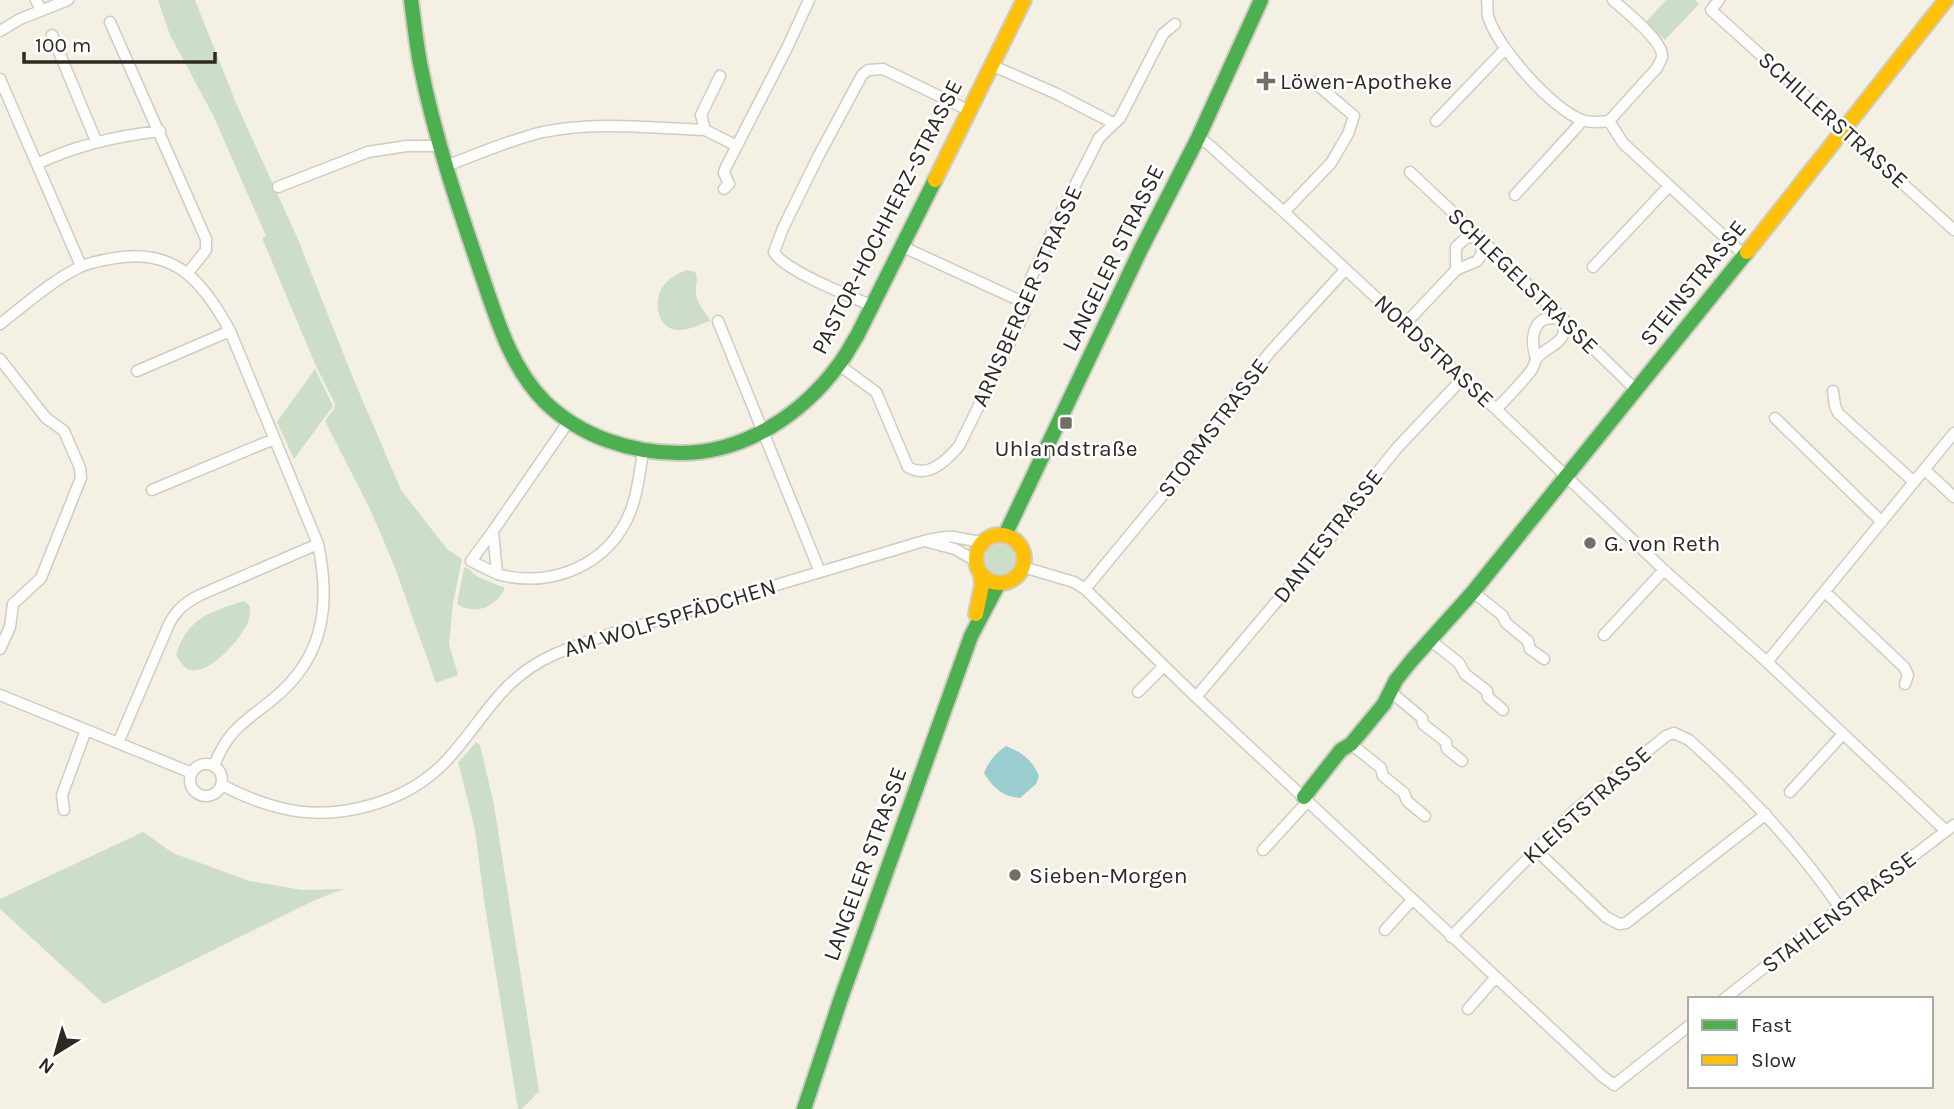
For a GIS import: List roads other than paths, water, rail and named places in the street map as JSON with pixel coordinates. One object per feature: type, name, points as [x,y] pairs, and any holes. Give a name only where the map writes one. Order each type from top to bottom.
[{"type":"street","points":[[36,0],[41,10]]},
{"type":"street","points":[[0,31],[20,19],[68,0]]},
{"type":"street","name":"PASTOR-HOCHHERZ-STRASSE","points":[[411,0],[420,63],[446,166],[492,310],[515,362],[544,401],[569,421],[602,439],[643,451],[671,454],[715,451],[763,432],[812,395],[839,365],[1024,0]]},
{"type":"street","points":[[724,189],[729,184],[724,173],[809,0]]},
{"type":"street","name":"LANGELER STRASSE","points":[[1005,535],[1198,138],[1261,0]]},
{"type":"street","points":[[1487,0],[1488,15],[1504,49],[1536,85],[1570,114],[1591,122],[1609,121],[1657,68],[1662,58],[1661,48],[1653,38],[1613,0]]},
{"type":"street","name":"SCHILLERSTRASSE","points":[[1718,0],[1711,10],[1954,230]]},
{"type":"street","name":"STEINSTRASSE","points":[[1306,799],[1340,750],[1351,744],[1384,704],[1396,680],[1473,592],[1946,0]]},
{"type":"street","points":[[110,22],[206,239],[206,250],[188,273]]},
{"type":"street","name":"ARNSBERGER STRASSE","points":[[839,365],[876,392],[908,467],[917,472],[930,470],[946,461],[959,446],[1024,314],[1031,278],[1098,138],[1120,118],[1163,34],[1175,24]]},
{"type":"street","points":[[52,36],[96,141]]},
{"type":"street","points":[[1436,121],[1504,49]]},
{"type":"street","points":[[991,65],[1055,93],[1113,123]]},
{"type":"street","points":[[870,305],[792,268],[774,253],[783,228],[819,155],[862,75],[868,70],[883,69],[968,110]]},
{"type":"street","points":[[705,130],[701,115],[720,76]]},
{"type":"street","points":[[0,79],[81,266]]},
{"type":"street","points":[[1284,212],[1331,163],[1348,134],[1354,116],[1314,82]]},
{"type":"street","points":[[1515,195],[1582,120]]},
{"type":"street","points":[[1609,121],[1623,143],[1743,254]]},
{"type":"street","points":[[446,166],[513,140],[561,129],[620,126],[705,130],[737,146]]},
{"type":"street","points":[[37,164],[62,152],[96,141],[160,131]]},
{"type":"street","name":"NORDSTRASSE","points":[[1198,138],[1284,212],[1664,570],[1950,828]]},
{"type":"street","points":[[278,187],[368,152],[407,146],[441,146]]},
{"type":"street","name":"SCHLEGELSTRASSE","points":[[1410,172],[1636,390]]},
{"type":"street","points":[[1593,267],[1669,186]]},
{"type":"street","points":[[1405,324],[1457,270],[1476,261],[1482,254],[1480,238],[1467,237],[1456,247],[1457,270]]},
{"type":"street","points":[[901,246],[1025,303]]},
{"type":"street","points":[[0,324],[62,277],[81,266],[123,256],[146,256],[168,262],[188,273],[205,289],[230,331],[318,544],[324,573],[324,604],[322,622],[310,654],[288,685],[231,733],[214,766]]},
{"type":"street","name":"STORMSTRASSE","points":[[1085,589],[1181,473],[1210,427],[1262,362],[1345,270]]},
{"type":"street","points":[[1496,409],[1532,370],[1536,359],[1563,335],[1563,320],[1556,317],[1543,319],[1535,328],[1532,339],[1536,359]]},
{"type":"street","points":[[718,321],[820,572]]},
{"type":"street","points":[[137,371],[230,331]]},
{"type":"street","points":[[0,359],[46,418],[64,431],[80,468],[78,486],[41,578],[13,604],[10,627],[0,649]]},
{"type":"street","name":"DANTESTRASSE","points":[[1196,697],[1331,537],[1396,448],[1463,378]]},
{"type":"street","points":[[1833,391],[1838,413],[1914,482]]},
{"type":"street","points":[[1774,418],[1882,522]]},
{"type":"street","points":[[569,421],[471,561],[497,574],[515,579],[542,579],[577,569],[596,557],[627,520],[636,494],[643,451]]},
{"type":"street","points":[[1767,662],[1954,433]]},
{"type":"street","points":[[152,490],[274,439]]},
{"type":"street","points":[[1924,470],[1954,497]]},
{"type":"street","points":[[493,531],[497,574]]},
{"type":"street","points":[[924,541],[955,549],[979,568],[989,580],[999,583],[1014,579],[1023,567],[1024,553],[1012,537],[994,535],[979,547],[979,568]]},
{"type":"street","name":"AM WOLFSPFÄDCHEN","points":[[222,785],[259,802],[294,811],[358,809],[403,792],[445,762],[504,689],[534,665],[553,655],[601,638],[924,541],[942,537],[984,541]]},
{"type":"street","points":[[118,743],[177,610],[200,595],[318,544]]},
{"type":"street","points":[[1023,567],[1074,582],[1085,589],[1451,937],[1614,1085],[1688,1027]]},
{"type":"street","name":"LANGELER STRASSE","points":[[804,1109],[839,1001],[971,636],[982,585],[979,568]]},
{"type":"street","points":[[1604,635],[1664,570]]},
{"type":"street","name":"LANGELER STRASSE","points":[[971,636],[999,583]]},
{"type":"street","points":[[1473,592],[1502,615],[1506,623],[1528,640],[1530,649],[1544,659]]},
{"type":"street","points":[[1825,592],[1904,667],[1908,675],[1905,684]]},
{"type":"street","points":[[1430,640],[1459,663],[1465,674],[1487,691],[1488,698],[1503,710]]},
{"type":"street","points":[[1138,692],[1164,666]]},
{"type":"street","points":[[1391,692],[1422,718],[1423,724],[1446,742],[1447,749],[1462,761]]},
{"type":"street","points":[[0,695],[192,773]]},
{"type":"street","points":[[64,810],[62,795],[86,730]]},
{"type":"street","name":"KLEISTSTRASSE","points":[[1451,937],[1535,849],[1596,791],[1666,736],[1674,733],[1689,740],[1766,814],[1821,879],[1840,908]]},
{"type":"street","points":[[1790,792],[1843,734]]},
{"type":"street","points":[[1351,744],[1381,768],[1383,776],[1404,793],[1407,801],[1425,816]]},
{"type":"street","points":[[201,765],[214,766],[220,772],[222,785],[214,795],[200,795],[191,786],[192,773],[201,765]]},
{"type":"street","points":[[1263,850],[1306,799]]},
{"type":"street","points":[[1535,849],[1606,917],[1619,924],[1626,923],[1766,814]]},
{"type":"street","name":"STAHLENSTRASSE","points":[[1727,997],[1840,908],[1950,828]]},
{"type":"street","points":[[1385,930],[1412,900]]},
{"type":"street","points":[[1468,1009],[1496,978]]},
{"type":"water","points":[[1006,746],[1026,758],[1039,776],[1036,784],[1020,798],[1008,796],[999,790],[984,773],[993,758]]},
{"type":"place","name":"Löwen-Apotheke","points":[[1266,81]]},
{"type":"place","name":"Uhlandstraße","points":[[1066,423]]},
{"type":"place","name":"G. von Reth","points":[[1590,543]]},
{"type":"place","name":"Sieben-Morgen","points":[[1015,875]]}]
